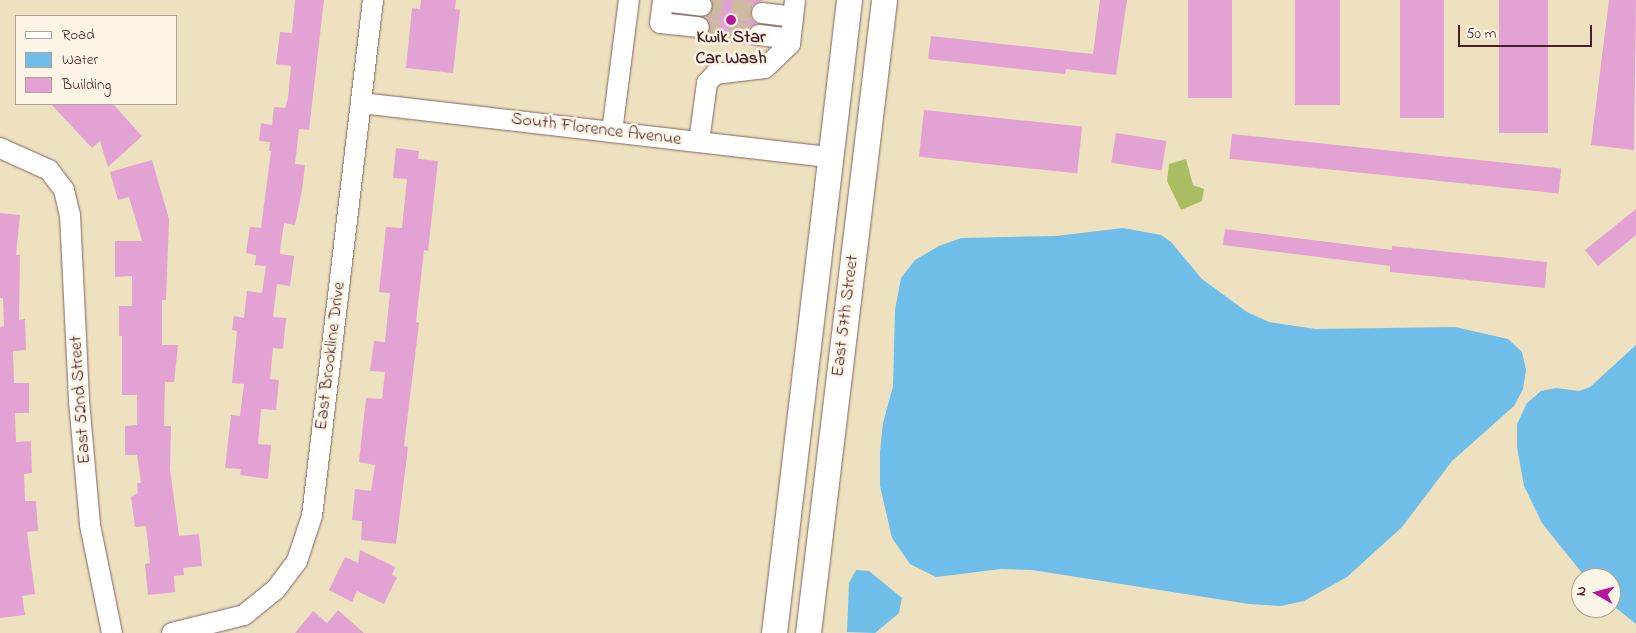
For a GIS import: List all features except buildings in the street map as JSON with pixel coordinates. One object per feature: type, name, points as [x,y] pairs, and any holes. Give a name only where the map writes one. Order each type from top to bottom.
[{"type":"main road","name":"East 57th Street","points":[[774,633],[849,0]]},
{"type":"main road","name":"East 57th Street","points":[[808,633],[884,0]]},
{"type":"street","name":"East Brookline Drive","points":[[172,633],[244,615],[276,589],[297,561],[312,516],[373,0]]},
{"type":"street","points":[[612,132],[629,0]]},
{"type":"street","points":[[699,27],[660,23],[663,1],[702,6]]},
{"type":"street","points":[[699,142],[708,83],[716,74],[765,68],[790,44],[794,9],[762,13]]},
{"type":"street","points":[[759,35],[790,38]]},
{"type":"street","name":"South Florence Avenue","points":[[361,103],[830,157]]},
{"type":"street","name":"East 52nd Street","points":[[0,148],[49,170],[64,190],[70,215],[80,401],[90,525],[112,633]]},
{"type":"green space","points":[[1186,159],[1193,185],[1204,189],[1202,201],[1181,210],[1167,181],[1169,164]]},
{"type":"water","points":[[1123,228],[1161,235],[1171,242],[1202,279],[1247,312],[1269,322],[1316,329],[1455,327],[1508,339],[1522,352],[1526,370],[1523,389],[1514,406],[1452,461],[1402,527],[1347,577],[1304,601],[1281,606],[1249,604],[1032,570],[1001,569],[936,577],[910,564],[892,538],[880,486],[880,452],[883,423],[893,386],[895,310],[901,278],[915,260],[939,246],[961,238],[1056,236]]},
{"type":"water","points":[[1636,345],[1636,624],[1621,612],[1621,568],[1578,568],[1542,523],[1524,486],[1517,447],[1517,424],[1527,403],[1541,391],[1556,388],[1579,391],[1590,387]]},
{"type":"water","points":[[856,570],[869,571],[902,598],[899,613],[875,633],[847,632],[849,583]]},
{"type":"tunnel","points":[[702,6],[762,13]]},
{"type":"tunnel","points":[[699,27],[759,35]]},
{"type":"place","name":"Kwik Star Car Wash","points":[[731,20]]}]
